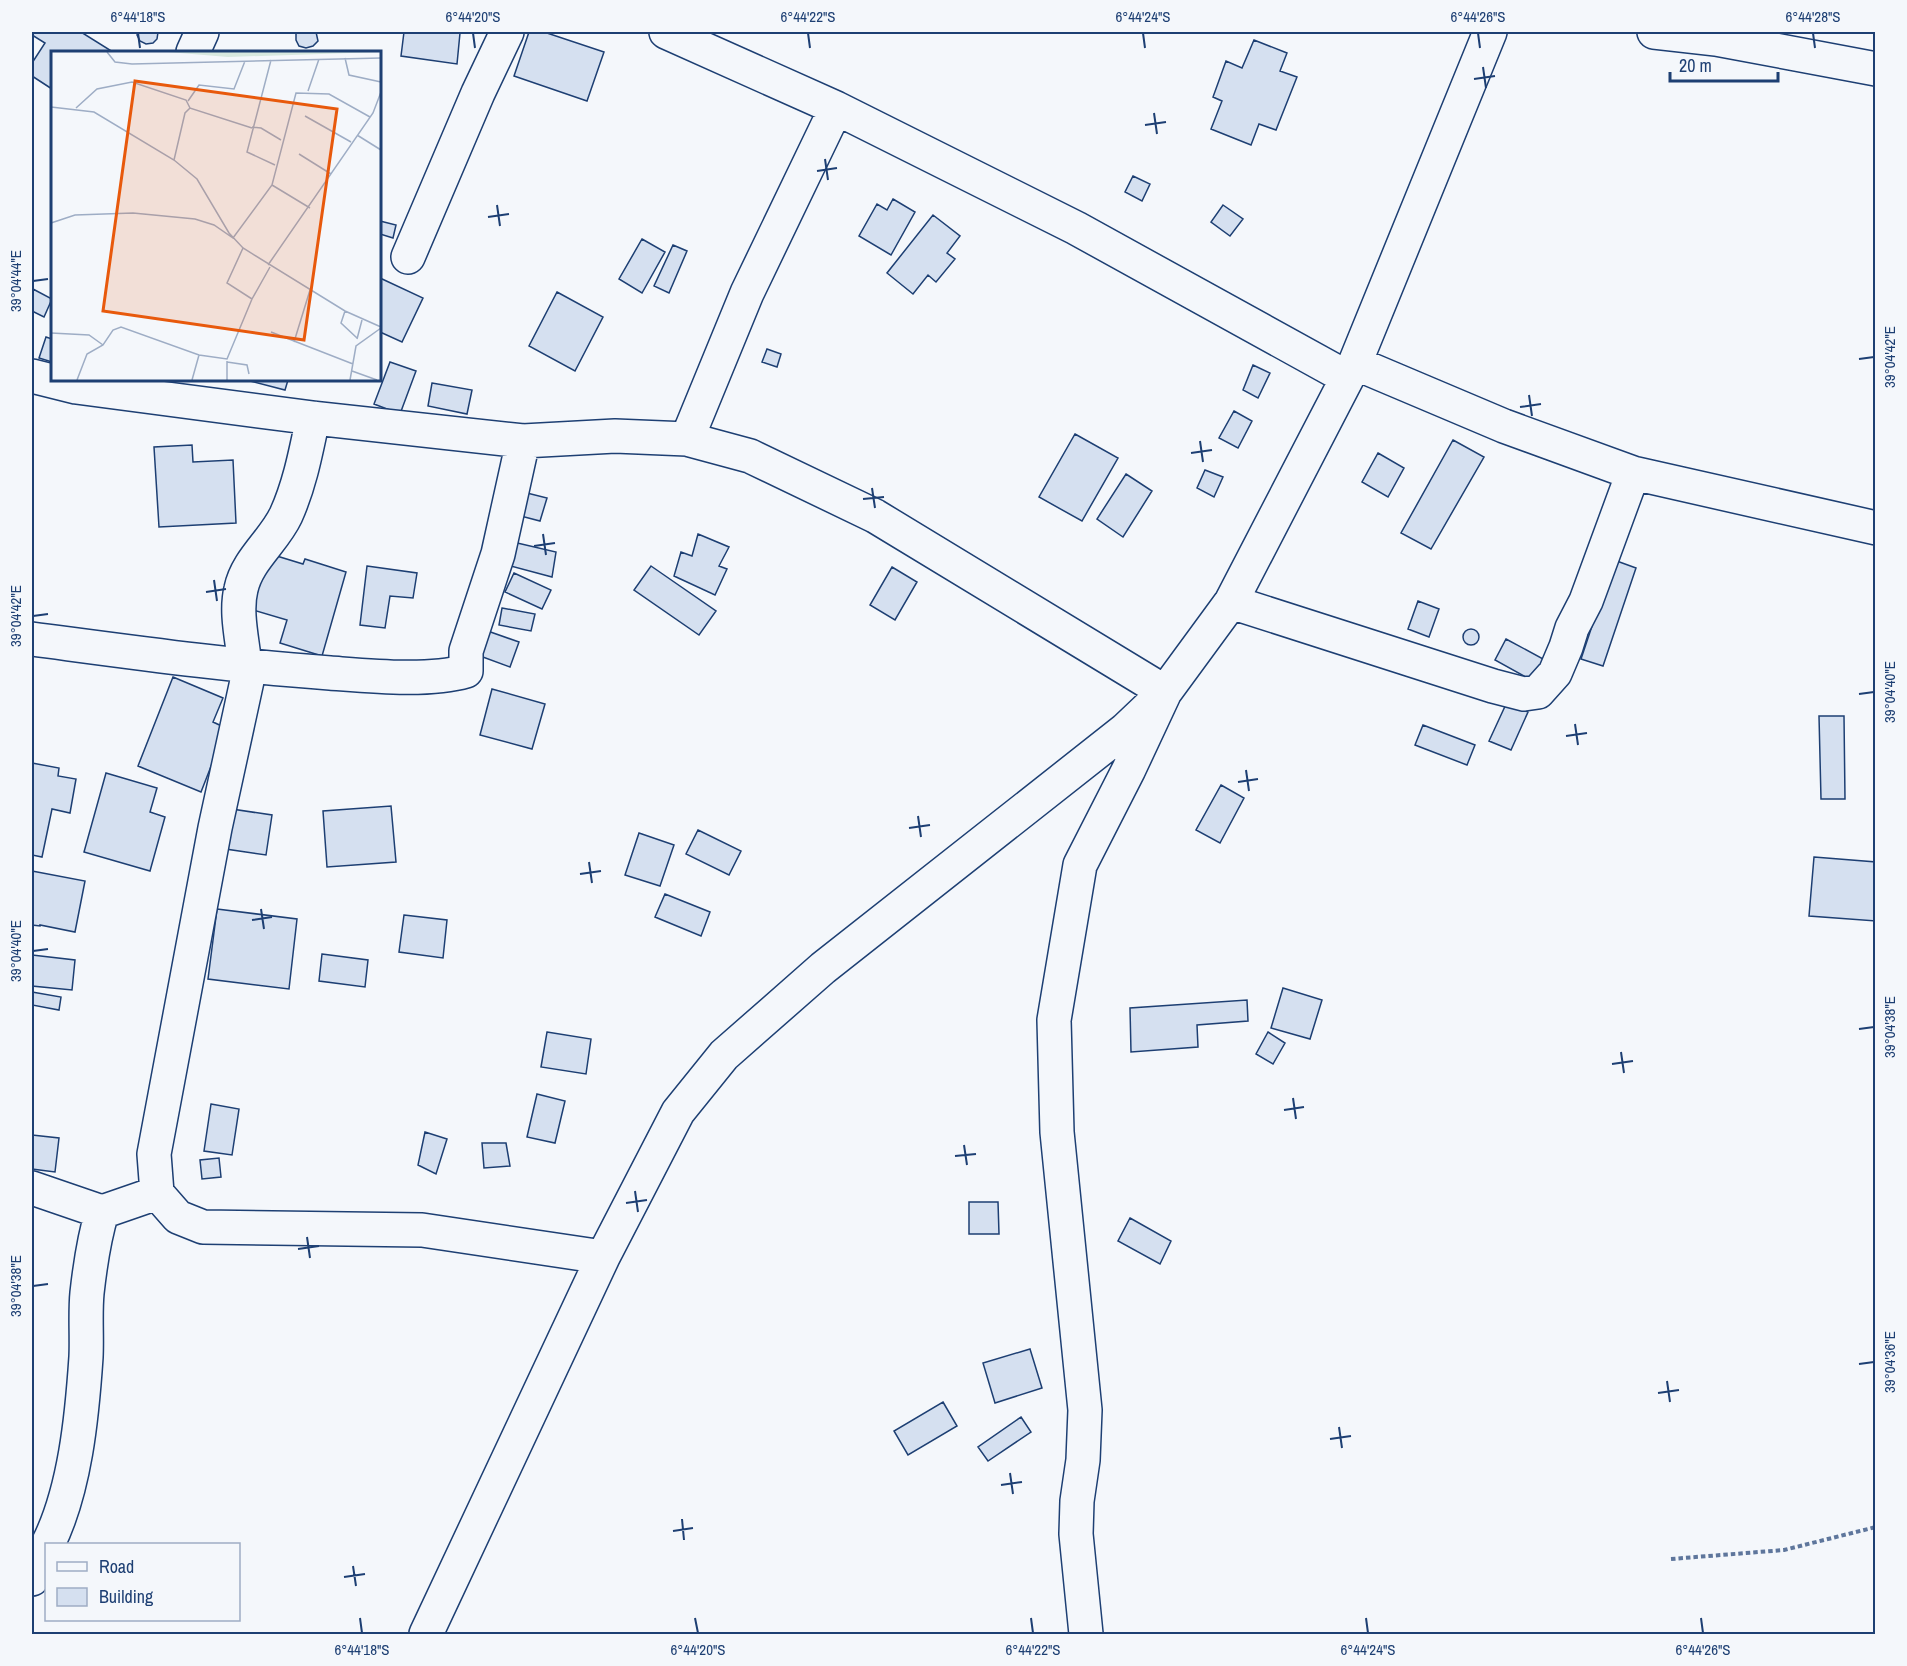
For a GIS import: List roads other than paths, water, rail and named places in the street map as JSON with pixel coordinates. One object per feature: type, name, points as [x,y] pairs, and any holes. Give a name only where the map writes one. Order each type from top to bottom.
[{"type":"street","points":[[193,51],[202,32]]},
{"type":"street","points":[[408,257],[478,93],[507,32]]},
{"type":"street","points":[[666,32],[836,108],[1076,228],[1350,370],[1633,473],[1875,528]]},
{"type":"street","points":[[1086,1635],[1076,1534],[1085,1410],[1057,1132],[1054,1020],[1080,865],[1166,692],[1231,602],[1350,370],[1490,32]]},
{"type":"street","points":[[1654,32],[1716,39],[1875,69]]},
{"type":"street","points":[[687,439],[747,293],[836,108]]},
{"type":"street","points":[[32,376],[51,381]]},
{"type":"street","points":[[52,381],[76,387],[313,418],[523,441],[615,436],[687,439],[750,456],[875,516],[1166,692]]},
{"type":"street","points":[[313,418],[300,480],[285,517],[245,576],[240,590],[239,608],[248,667],[215,828],[154,1154],[157,1193],[178,1217],[203,1227],[422,1230],[603,1257]]},
{"type":"street","points":[[32,639],[248,667],[380,677],[452,675],[466,670],[466,651],[498,554],[523,441]]},
{"type":"street","points":[[1231,602],[1513,692],[1524,694],[1538,692],[1555,673],[1572,628],[1586,601],[1633,473]]},
{"type":"street","points":[[426,1635],[603,1257],[678,1112],[724,1055],[823,968],[1099,751],[1166,692]]},
{"type":"street","points":[[32,1188],[102,1212],[157,1193]]},
{"type":"street","points":[[48,1543],[57,1526],[75,1455],[86,1358],[87,1294],[96,1233],[102,1212]]},
{"type":"street","points":[[32,1579],[45,1550]]}]
